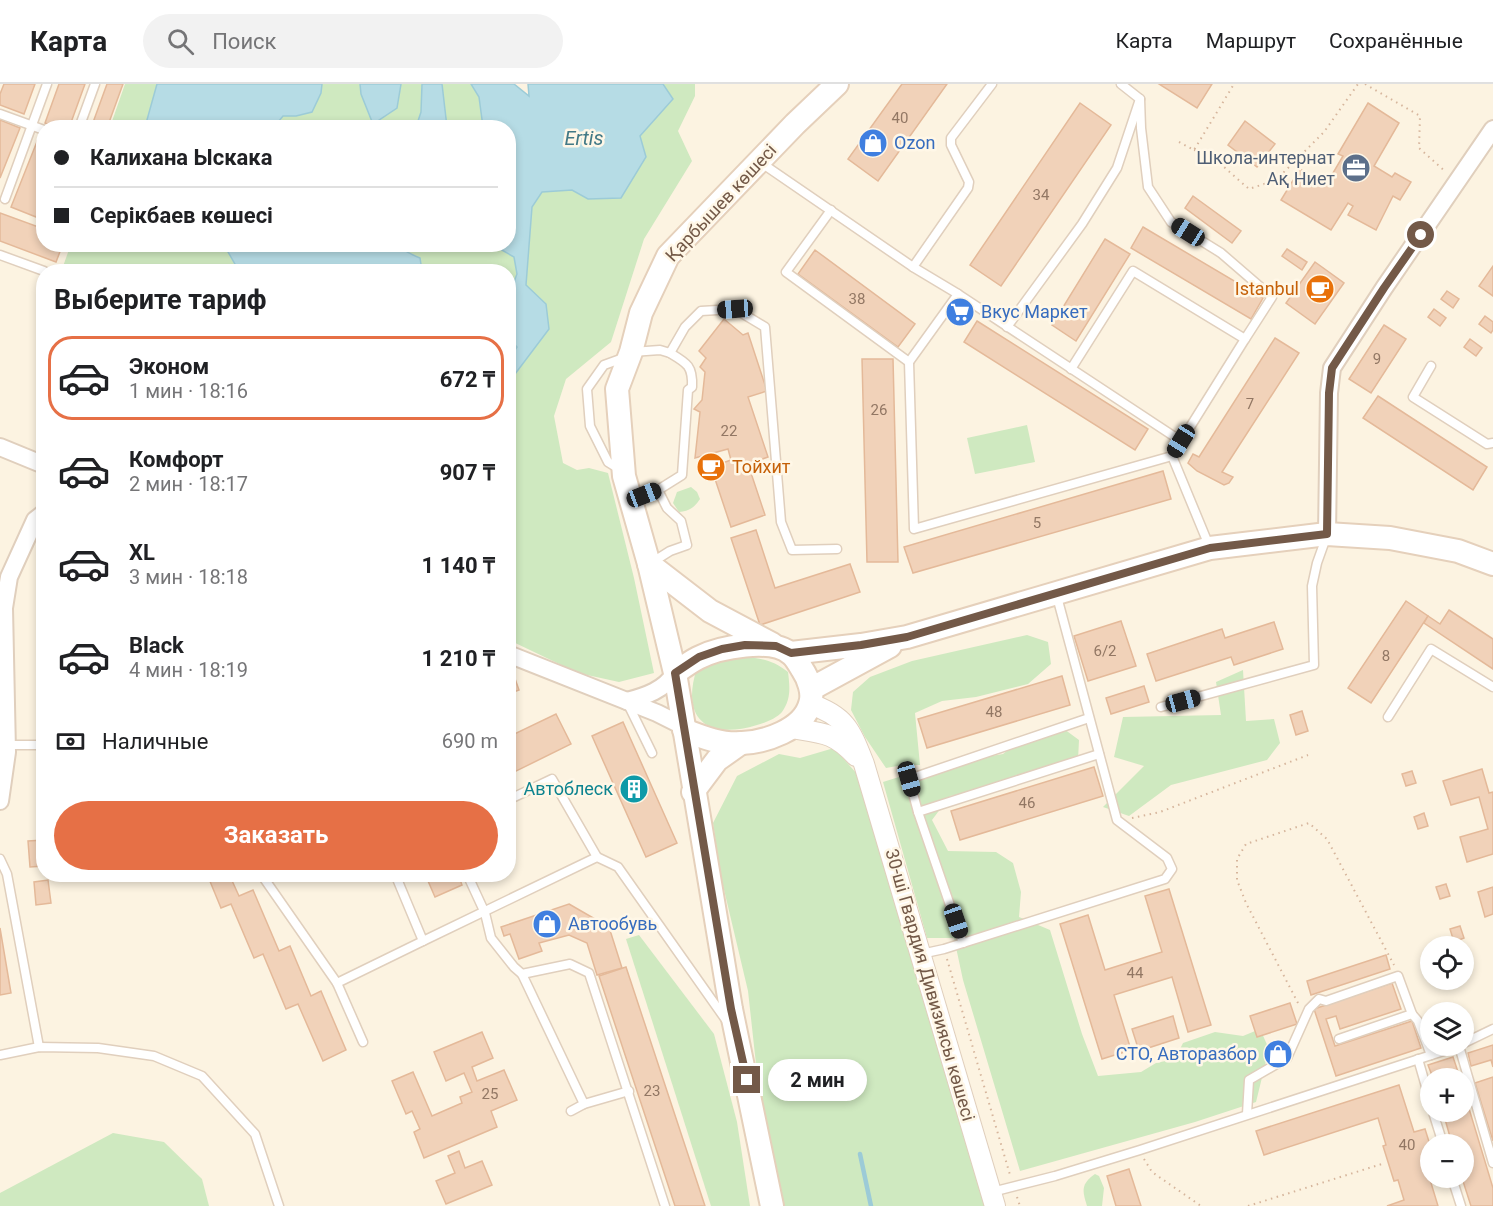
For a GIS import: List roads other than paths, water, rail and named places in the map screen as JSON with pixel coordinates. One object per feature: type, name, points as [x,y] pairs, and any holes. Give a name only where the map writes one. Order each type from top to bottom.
[{"type":"main road","name":"Қарбышев көшесі","points":[[772,1206],[737,1037],[693,792],[675,673],[624,471],[617,389],[630,354],[641,313],[668,256],[795,124],[837,84]]},
{"type":"main road","points":[[675,673],[699,657],[722,649],[745,645],[784,650],[861,645],[907,637],[1210,548],[1327,534],[1390,538],[1458,551],[1493,564]]},
{"type":"main road","points":[[649,564],[711,612],[784,650],[804,670],[811,696],[804,715],[790,728],[765,739],[741,743],[705,738],[684,728]]},
{"type":"main road","points":[[811,696],[907,637]]},
{"type":"main road","points":[[693,792],[717,760],[741,743]]},
{"type":"street","points":[[1327,534],[1329,393],[1332,368],[1493,129]]},
{"type":"street","points":[[0,447],[36,462]]},
{"type":"street","points":[[0,801],[7,745],[4,608],[9,577],[36,519]]},
{"type":"street","points":[[516,657],[657,712],[684,728]]},
{"type":"street","points":[[627,701],[651,693],[665,685],[675,673]]},
{"type":"street","name":"30-ші Гвардия Дивизиясы көшесі","points":[[811,696],[842,721],[853,738],[864,764],[993,1199]]},
{"type":"street","points":[[790,728],[831,736],[843,742],[864,764]]},
{"type":"lane","points":[[5,198],[47,84]]},
{"type":"lane","points":[[82,120],[95,84]]},
{"type":"lane","points":[[913,267],[968,188],[969,182],[951,145],[951,138],[992,84]]},
{"type":"lane","points":[[958,294],[909,362],[914,529],[1172,456],[1272,297],[1221,253],[1171,222],[1148,187],[1140,99],[1121,84]]},
{"type":"lane","points":[[1006,327],[1082,224],[1117,168],[1140,99]]},
{"type":"lane","points":[[0,114],[36,127]]},
{"type":"lane","points":[[760,162],[913,267],[958,294],[1181,441]]},
{"type":"lane","points":[[831,210],[786,272],[909,362]]},
{"type":"lane","points":[[0,255],[36,268]]},
{"type":"lane","points":[[1071,369],[1133,271],[1245,339]]},
{"type":"lane","points":[[670,353],[685,327],[701,311],[735,309],[765,327],[781,522],[792,550],[837,549]]},
{"type":"lane","points":[[624,471],[608,462],[590,426],[587,389],[604,365],[630,354],[660,350],[670,353],[688,364],[693,375],[693,387],[688,390],[682,475],[658,490],[631,500]]},
{"type":"lane","points":[[1431,366],[1413,396],[1487,444],[1493,442]]},
{"type":"lane","points":[[1172,456],[1210,548]]},
{"type":"lane","points":[[649,564],[670,551],[687,545],[681,521],[667,508],[658,490]]},
{"type":"lane","points":[[1161,707],[1314,665],[1312,586],[1327,534]]},
{"type":"lane","points":[[920,954],[944,949],[1165,879],[1172,869],[1167,858],[1117,820],[1055,593]]},
{"type":"lane","points":[[1388,717],[1431,649],[1493,687]]},
{"type":"lane","points":[[627,701],[652,753]]},
{"type":"lane","points":[[963,943],[909,779],[1089,718]]},
{"type":"lane","points":[[7,745],[36,745]]},
{"type":"lane","points":[[918,812],[1099,754]]},
{"type":"lane","points":[[516,796],[552,779],[597,857],[618,867],[737,1037]]},
{"type":"lane","points":[[337,983],[597,857]]},
{"type":"lane","points":[[0,859],[7,874],[39,1047]]},
{"type":"lane","points":[[267,882],[337,983],[363,1042]]},
{"type":"lane","points":[[398,882],[423,941]]},
{"type":"lane","points":[[471,882],[485,913],[491,938],[522,974],[584,1104]]},
{"type":"lane","points":[[522,974],[570,964],[589,973],[665,1206]]},
{"type":"lane","points":[[1247,1114],[1249,1080],[1287,1058],[1309,1009],[1318,999],[1326,1001],[1398,976],[1412,1014],[1420,1026]]},
{"type":"lane","points":[[1340,1039],[1412,1014]]},
{"type":"lane","points":[[1474,1038],[1493,1029]]},
{"type":"lane","points":[[0,1055],[39,1047],[98,1048],[154,1056],[202,1076],[255,1134],[279,1206]]},
{"type":"lane","points":[[993,1199],[1014,1185],[1055,1176],[1140,1150],[1428,1056]]},
{"type":"lane","points":[[1462,1056],[1493,1163]]},
{"type":"lane","points":[[1418,1059],[1421,1068]]},
{"type":"lane","points":[[571,1111],[584,1104],[629,1091]]},
{"type":"lane","points":[[1455,1188],[1461,1206]]},
{"type":"water","points":[[157,84],[322,84],[321,93],[312,112],[283,116],[280,120],[147,120]]},
{"type":"water","points":[[360,84],[401,84],[397,108],[379,120],[371,120],[361,94]]},
{"type":"water","points":[[422,84],[442,84],[446,120],[418,120],[421,112]]},
{"type":"water","name":"Ertis","points":[[471,84],[514,84],[529,96],[528,84],[663,84],[673,99],[640,136],[646,157],[621,198],[588,199],[572,190],[542,192],[532,207],[526,285],[546,304],[549,329],[516,373],[517,274],[514,257],[505,252],[516,252],[516,120],[482,120],[479,97]]},
{"type":"water","points":[[228,252],[408,252],[420,258],[421,264],[235,264]]},
{"type":"waterway","points":[[860,1154],[871,1206]]},
{"type":"place","name":"Ozon","points":[[873,143]]},
{"type":"place","name":"Школа-интернат Ақ Ниет","points":[[1356,168]]},
{"type":"place","name":"Istanbul","points":[[1320,289]]},
{"type":"place","name":"Вкус Маркет","points":[[960,312]]},
{"type":"place","name":"Тойхит","points":[[711,467]]},
{"type":"place","name":"Автоблеск","points":[[634,789]]},
{"type":"place","name":"Автообувь","points":[[547,924]]},
{"type":"place","name":"СТО, Авторазбор","points":[[1278,1054]]}]
